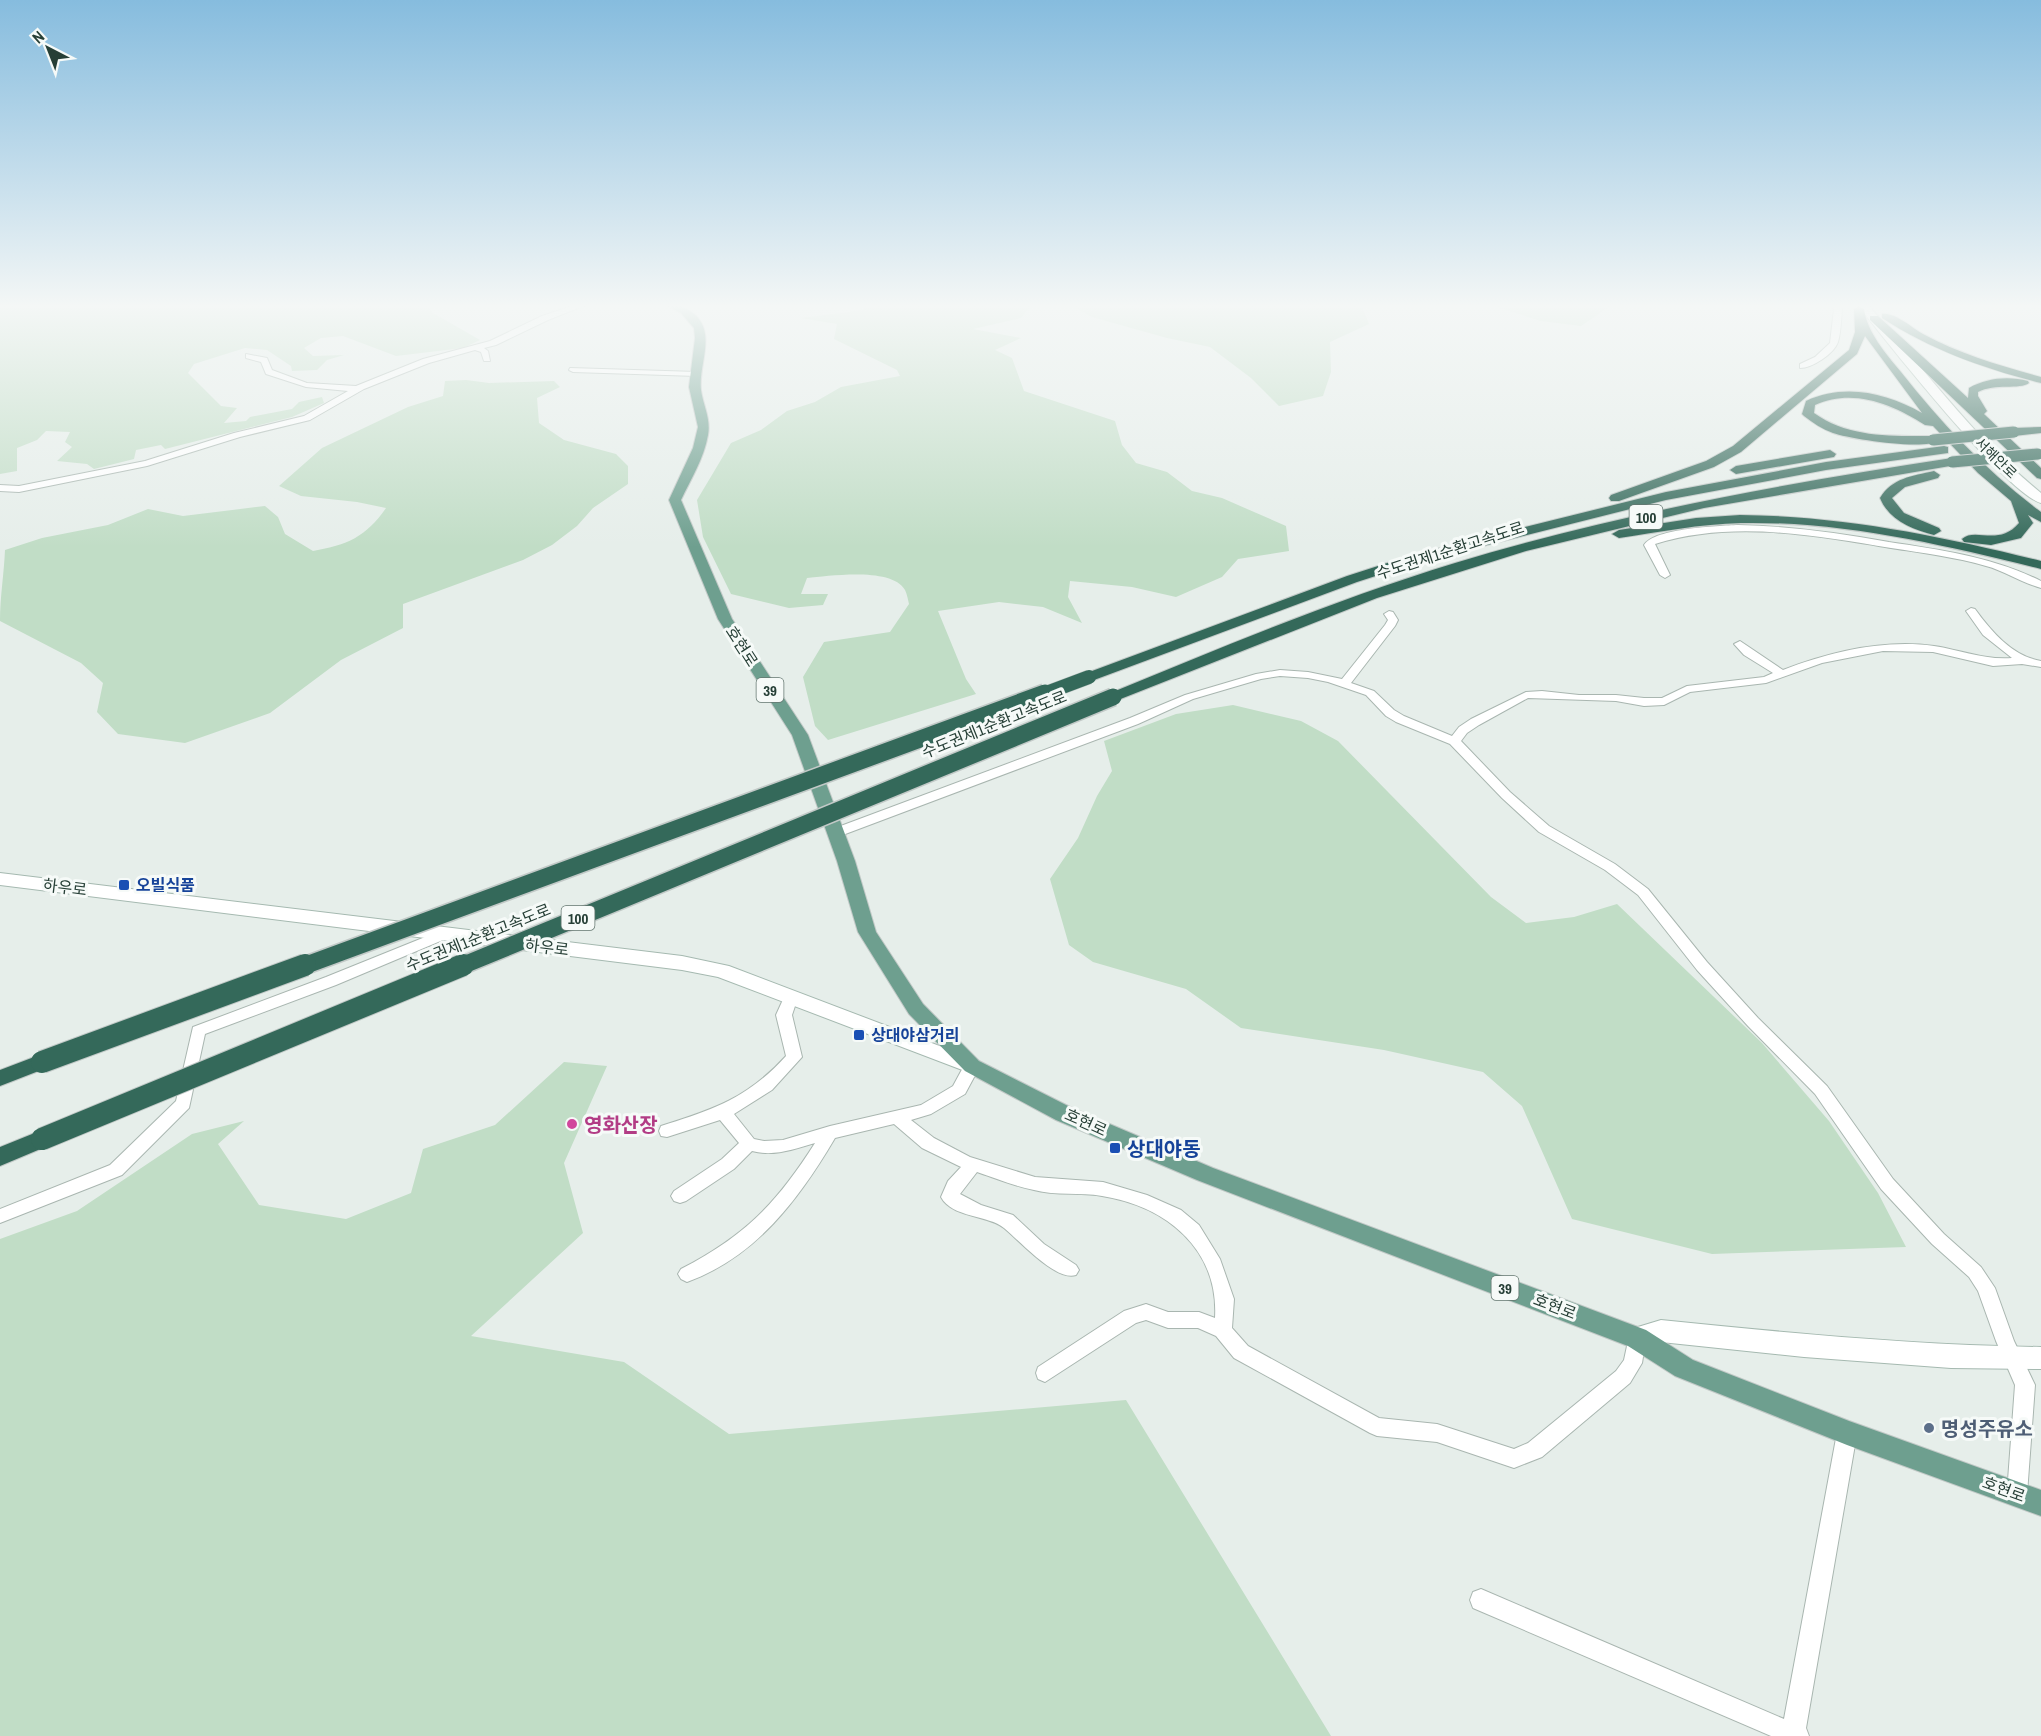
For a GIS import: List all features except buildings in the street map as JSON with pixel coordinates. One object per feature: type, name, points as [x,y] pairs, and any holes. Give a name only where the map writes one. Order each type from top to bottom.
[{"type":"highway","points":[[1606,501],[1710,464],[1737,449],[1814,385]]},
{"type":"highway","points":[[1903,385],[1937,435]]},
{"type":"highway","points":[[1947,385],[2041,475]]},
{"type":"highway","points":[[1984,385],[1973,390],[1972,396],[1989,423]]},
{"type":"highway","points":[[2041,430],[1937,435],[1882,439],[1859,436],[1816,421],[1808,414],[1808,408],[1810,403],[1825,396],[1867,397],[1916,413],[1937,435],[2013,499],[2041,518]]},
{"type":"highway","points":[[1414,559],[1496,526],[1713,474],[1937,435]]},
{"type":"highway","name":"수도권제1순환고속도로","points":[[0,1078],[1352,579],[1414,559],[1666,496],[1826,466],[2025,442],[2040,453]]},
{"type":"highway","points":[[1348,606],[1605,536],[1805,494],[2040,453]]},
{"type":"highway","points":[[1953,468],[1901,483],[1889,491],[1886,498],[1888,506],[1908,520],[1937,533],[1991,541],[2016,536],[2026,523],[2021,509],[2013,499]]},
{"type":"highway","name":"수도권제1순환고속도로","points":[[0,1157],[1113,698],[1348,606],[1459,567],[1593,529],[1776,489],[1953,468]]},
{"type":"highway","points":[[1605,536],[1697,522],[1795,521],[1895,532],[2041,565]]},
{"type":"main road","name":"호현로","points":[[695,385],[704,431],[675,500],[724,619],[800,735],[867,932],[916,1009],[972,1066],[1064,1114],[1205,1174],[1637,1338],[1684,1368],[1789,1408],[1846,1433],[2041,1503]]},
{"type":"street","points":[[313,385],[356,389]]},
{"type":"street","points":[[0,488],[19,489],[147,463],[237,435],[308,418],[366,385]]},
{"type":"street","name":"서해안로","points":[[1929,385],[1985,450],[2041,499]]},
{"type":"street","points":[[1665,575],[1649,545],[1651,542],[1694,531],[1761,529],[1833,536],[1950,554],[1991,564],[2041,585]]},
{"type":"street","points":[[1971,611],[1988,633],[2022,661]]},
{"type":"street","points":[[1344,684],[1390,626],[1393,620],[1389,614]]},
{"type":"street","points":[[1740,644],[1748,653],[1782,674]]},
{"type":"street","points":[[1454,741],[1463,730],[1475,722],[1526,695],[1664,701],[1687,689],[1751,682],[1782,674],[1819,660],[1883,648],[1932,649],[1993,663],[2022,661],[2041,664]]},
{"type":"street","points":[[835,833],[1134,721],[1203,692],[1275,673],[1308,675],[1370,693],[1384,708],[1400,719],[1454,741],[1506,795],[1544,829],[1622,875],[1659,909],[1702,966],[1753,1022],[1821,1090],[1887,1184],[1938,1239],[1975,1272],[1986,1288],[2025,1385],[2017,1494]]},
{"type":"street","name":"하우로","points":[[0,879],[682,963],[722,970],[972,1066]]},
{"type":"street","points":[[0,1216],[116,1170],[183,1104],[198,1031],[331,981],[445,934]]},
{"type":"street","points":[[667,1131],[724,1113],[759,1092],[779,1075],[794,1057],[784,1015],[791,997]]},
{"type":"street","points":[[724,1113],[750,1143],[764,1148],[783,1146],[830,1132],[925,1110],[959,1090],[972,1066]]},
{"type":"street","points":[[898,1118],[928,1143],[973,1165],[1035,1184],[1103,1189],[1141,1200],[1175,1215],[1193,1230],[1211,1259],[1224,1299],[1223,1330]]},
{"type":"street","points":[[687,1274],[747,1239],[797,1186],[830,1132]]},
{"type":"street","points":[[680,1196],[728,1164],[750,1143]]},
{"type":"street","points":[[973,1165],[954,1186],[950,1197],[976,1211],[1007,1220],[1038,1249],[1070,1270]]},
{"type":"street","points":[[1045,1373],[1130,1317],[1146,1312],[1168,1320],[1199,1320],[1223,1330],[1241,1352],[1377,1427],[1437,1434],[1514,1459],[1535,1450],[1623,1377],[1633,1363],[1637,1338],[1661,1331],[1816,1347],[1951,1357],[2041,1358]]},
{"type":"street","points":[[1481,1600],[1795,1735],[1846,1433]]},
{"type":"green space","points":[[0,385],[200,385],[221,406],[237,408],[224,423],[246,421],[250,417],[292,409],[299,402],[322,397],[324,403],[292,417],[165,449],[161,445],[136,450],[134,459],[94,469],[87,464],[57,461],[72,447],[65,442],[70,432],[46,431],[37,440],[17,448],[17,471],[0,474]]},
{"type":"green space","points":[[444,385],[558,385],[560,387],[537,398],[539,423],[564,440],[616,454],[628,466],[628,484],[593,508],[577,526],[552,545],[523,560],[403,604],[403,628],[341,660],[270,713],[185,743],[118,734],[97,712],[103,683],[81,663],[0,621],[5,550],[42,538],[108,525],[148,509],[183,516],[265,506],[278,517],[285,534],[313,551],[336,546],[355,538],[371,526],[386,508],[357,502],[301,496],[279,486],[322,448],[408,407],[443,396]]},
{"type":"green space","points":[[852,385],[1022,385],[1024,391],[1115,421],[1122,445],[1136,463],[1167,472],[1192,491],[1222,498],[1286,526],[1289,551],[1238,559],[1222,577],[1176,597],[1132,587],[1070,581],[1068,597],[1082,623],[1043,607],[999,602],[938,611],[966,679],[976,694],[828,740],[815,726],[803,677],[824,642],[890,632],[909,604],[905,590],[898,583],[887,578],[845,575],[807,578],[801,594],[828,594],[823,605],[789,608],[731,594],[703,537],[697,500],[731,443],[761,430],[787,411],[815,402],[841,387]]},
{"type":"green space","points":[[1258,385],[1327,385],[1323,396],[1279,406]]},
{"type":"green space","points":[[1233,705],[1301,721],[1338,741],[1491,897],[1526,923],[1574,917],[1617,904],[1762,1043],[1829,1121],[1878,1193],[1906,1247],[1712,1254],[1572,1219],[1522,1106],[1483,1072],[1384,1050],[1241,1028],[1186,989],[1093,962],[1069,945],[1050,879],[1078,838],[1097,796],[1112,771],[1104,741],[1176,714]]},
{"type":"green space","points":[[564,1062],[607,1066],[564,1163],[583,1233],[471,1336],[624,1362],[729,1434],[1126,1400],[1331,1736],[0,1736],[0,1239],[77,1211],[192,1134],[244,1121],[218,1144],[259,1205],[346,1219],[411,1193],[423,1149],[495,1125]]},
{"type":"place","name":"오빌식품","points":[[124,885]]},
{"type":"place","name":"상대야삼거리","points":[[859,1035]]},
{"type":"place","name":"영화산장","points":[[572,1124]]},
{"type":"place","name":"상대야동","points":[[1115,1148]]},
{"type":"place","name":"명성주유소","points":[[1929,1428]]}]
